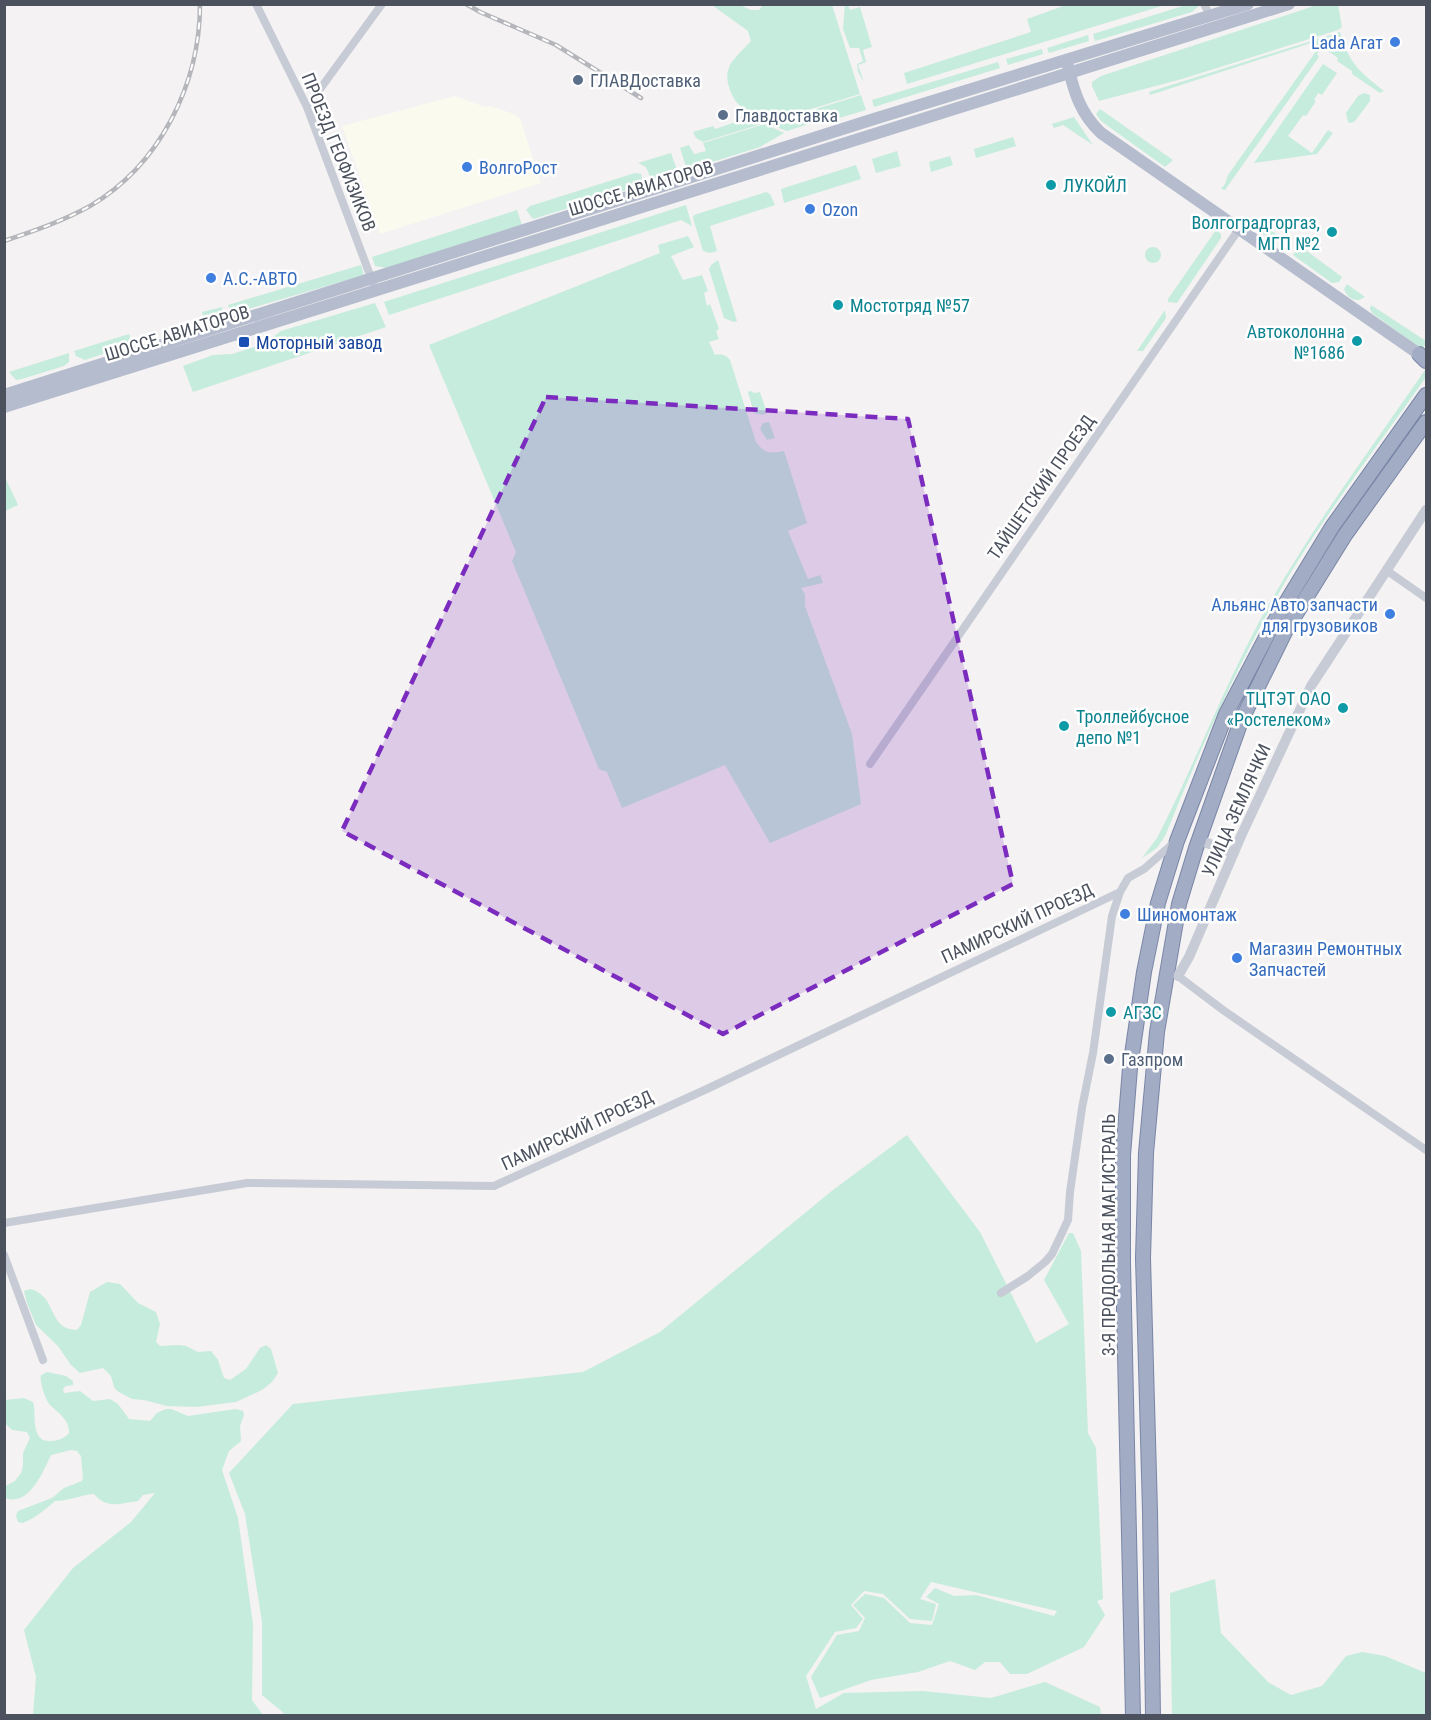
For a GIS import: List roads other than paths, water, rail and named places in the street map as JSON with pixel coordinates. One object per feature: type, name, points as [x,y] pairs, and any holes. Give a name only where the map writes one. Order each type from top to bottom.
[{"type":"highway","name":"3-Я ПРОДОЛЬНАЯ МАГИСТРАЛЬ","points":[[1133,1716],[1122,1263],[1123,1155],[1130,1068],[1144,972],[1158,903],[1177,841],[1226,714],[1273,624],[1332,526],[1418,407],[1426,392]]},
{"type":"highway","name":"3-Я ПРОДОЛЬНАЯ МАГИСТРАЛЬ","points":[[1153,1716],[1143,1258],[1146,1153],[1151,1083],[1162,1000],[1179,904],[1241,721],[1287,630],[1345,535],[1426,422]]},
{"type":"highway","points":[[1162,1000],[1178,976]]},
{"type":"main road","name":"ШОССЕ АВИАТОРОВ","points":[[4,407],[1066,60],[1207,10],[1248,4]]},
{"type":"main road","name":"ШОССЕ АВИАТОРОВ","points":[[4,395],[137,352],[374,286],[1289,4]]},
{"type":"main road","points":[[1066,60],[1082,110],[1101,134],[1424,357]]},
{"type":"street","name":"ПРОЕЗД ГЕОФИЗИКОВ","points":[[256,4],[307,107],[374,286]]},
{"type":"street","points":[[307,107],[382,4]]},
{"type":"street","name":"ТАЙШЕТСКИЙ ПРОЕЗД","points":[[870,764],[1239,230]]},
{"type":"street","name":"УЛИЦА ЗЕМЛЯЧКИ","points":[[1178,976],[1189,957],[1311,686],[1426,510]]},
{"type":"street","points":[[1386,570],[1426,598]]},
{"type":"street","points":[[1199,840],[1234,853]]},
{"type":"street","points":[[1001,1293],[1045,1262],[1052,1254],[1068,1220],[1082,1108],[1093,1053],[1112,916],[1120,892],[1128,878],[1144,869],[1177,841]]},
{"type":"street","name":"ПАМИРСКИЙ ПРОЕЗД","points":[[4,1223],[247,1183],[494,1186],[709,1088],[1120,892]]},
{"type":"street","points":[[1178,976],[1426,1150]]},
{"type":"street","points":[[4,1255],[43,1360]]},
{"type":"railway","points":[[4,241],[59,221],[90,206],[115,189],[137,168],[156,145],[184,92],[193,64],[200,4]]},
{"type":"railway","points":[[466,4],[556,45],[641,98]]},
{"type":"place","name":"Lada Агат","points":[[1395,42]]},
{"type":"place","name":"ГЛАВДоставка","points":[[578,80]]},
{"type":"place","name":"Главдоставка","points":[[723,115]]},
{"type":"place","name":"ВолгоРост","points":[[467,167]]},
{"type":"place","name":"ЛУКОЙЛ","points":[[1051,185]]},
{"type":"place","name":"Ozon","points":[[810,209]]},
{"type":"place","name":"Волгоградгоргаз, МГП №2","points":[[1332,232]]},
{"type":"place","name":"А.С.-АВТО","points":[[211,278]]},
{"type":"place","name":"Мостотряд №57","points":[[838,305]]},
{"type":"place","name":"Автоколонна №1686","points":[[1357,341]]},
{"type":"place","name":"Моторный завод","points":[[244,342]]},
{"type":"place","name":"Альянс Авто запчасти для грузовиков","points":[[1390,614]]},
{"type":"place","name":"ТЦТЭТ ОАО «Ростелеком»","points":[[1343,708]]},
{"type":"place","name":"Троллейбусное депо №1","points":[[1064,726]]},
{"type":"place","name":"Шиномонтаж","points":[[1125,914]]},
{"type":"place","name":"Магазин Ремонтных Запчастей","points":[[1237,958]]},
{"type":"place","name":"АГЗС","points":[[1111,1012]]},
{"type":"place","name":"Газпром","points":[[1109,1059]]}]
